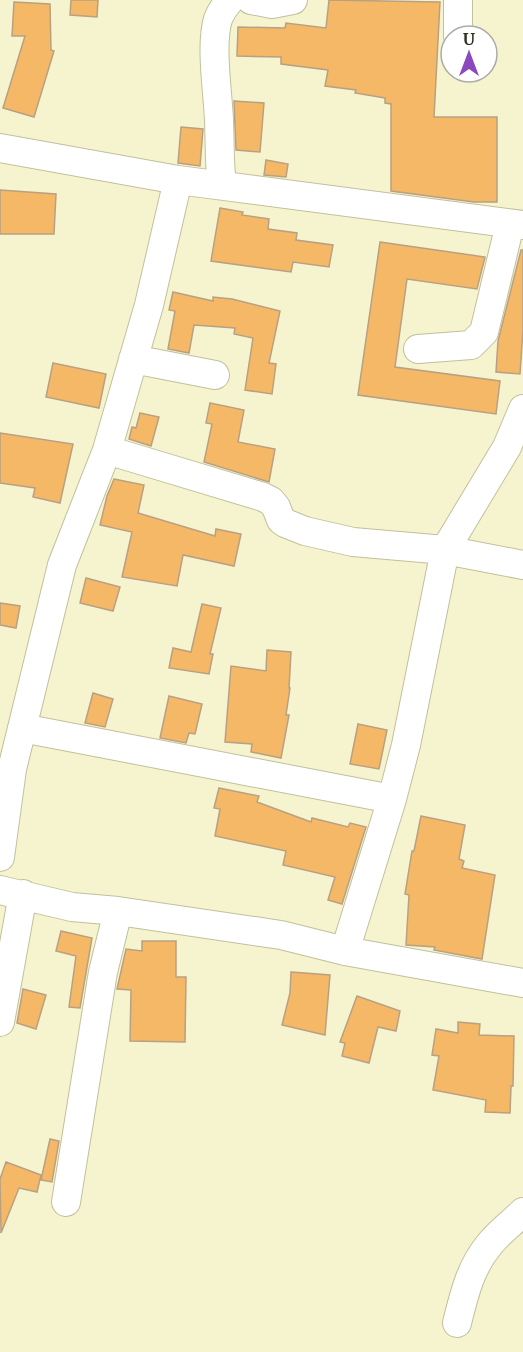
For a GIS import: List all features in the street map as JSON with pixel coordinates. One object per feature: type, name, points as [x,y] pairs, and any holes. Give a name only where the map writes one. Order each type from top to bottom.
[{"type":"street","points":[[222,185],[215,77],[216,35],[218,21],[230,0]]},
{"type":"street","points":[[251,0],[272,3],[293,0]]},
{"type":"street","points":[[458,0],[458,24]]},
{"type":"street","points":[[0,148],[178,180],[517,224],[484,332],[471,345],[418,349]]},
{"type":"street","points":[[0,857],[6,768],[22,728],[62,565],[107,450],[163,248],[178,180]]},
{"type":"street","points":[[133,359],[215,375]]},
{"type":"street","points":[[345,951],[392,799],[406,745],[445,550],[507,447],[523,409]]},
{"type":"street","points":[[107,450],[263,497],[276,507],[280,520],[305,531],[353,542],[445,550],[523,565]]},
{"type":"street","points":[[22,728],[392,799]]},
{"type":"street","points":[[0,1022],[11,892],[72,907],[118,910],[281,935],[345,951],[523,983]]},
{"type":"street","points":[[66,1202],[103,972],[118,910]]},
{"type":"street","points":[[457,1323],[468,1281],[478,1260],[490,1243],[523,1212]]},
{"type":"building","points":[[71,0],[98,0],[97,17],[70,15]]},
{"type":"building","points":[[329,0],[440,2],[434,117],[497,117],[497,202],[474,202],[391,191],[391,104],[385,103],[385,98],[355,93],[356,90],[325,86],[328,70],[281,64],[281,57],[237,56],[238,27],[285,28],[286,23],[326,28]]},
{"type":"building","points":[[14,2],[50,4],[51,50],[54,51],[34,117],[3,108],[25,36],[12,36]]},
{"type":"building","points":[[234,101],[264,103],[260,152],[236,150]]},
{"type":"building","points":[[181,127],[203,129],[200,166],[178,163]]},
{"type":"building","points":[[266,160],[288,164],[286,177],[264,175]]},
{"type":"building","points":[[0,190],[56,194],[54,234],[0,234]]},
{"type":"building","points":[[220,208],[243,212],[242,215],[269,219],[268,229],[297,233],[296,240],[333,245],[329,267],[293,262],[291,272],[211,261]]},
{"type":"building","points":[[380,242],[485,257],[477,289],[407,279],[395,367],[500,381],[496,414],[358,395]]},
{"type":"building","points":[[521,250],[523,250],[523,330],[520,374],[496,372],[498,341]]},
{"type":"building","points":[[173,292],[213,301],[213,297],[232,299],[280,311],[269,363],[276,364],[272,394],[245,390],[253,338],[234,334],[235,328],[194,325],[189,353],[168,349],[175,311],[169,310]]},
{"type":"building","points":[[53,363],[106,374],[99,408],[46,397]]},
{"type":"building","points":[[210,403],[244,410],[238,442],[275,449],[269,482],[204,462],[212,424],[206,423]]},
{"type":"building","points":[[140,413],[159,417],[151,446],[129,439],[132,427],[136,428]]},
{"type":"building","points":[[0,433],[73,444],[60,503],[33,497],[35,488],[0,483]]},
{"type":"building","points":[[114,479],[144,485],[138,513],[215,536],[216,529],[241,534],[234,566],[183,555],[177,586],[122,577],[132,532],[100,525]]},
{"type":"building","points":[[86,578],[120,587],[113,611],[80,603]]},
{"type":"building","points":[[0,603],[20,606],[16,628],[0,625]]},
{"type":"building","points":[[202,604],[221,608],[210,654],[213,654],[209,674],[169,668],[173,648],[191,652]]},
{"type":"building","points":[[267,650],[291,652],[290,688],[286,715],[289,715],[281,758],[251,752],[252,744],[225,742],[231,666],[266,671]]},
{"type":"building","points":[[93,693],[113,699],[105,727],[85,723]]},
{"type":"building","points":[[169,696],[202,704],[195,734],[189,733],[186,743],[160,738]]},
{"type":"building","points":[[358,724],[387,730],[379,769],[350,764]]},
{"type":"building","points":[[219,788],[259,796],[257,802],[311,822],[312,818],[348,827],[350,823],[366,827],[342,904],[328,900],[335,877],[283,865],[286,851],[215,836],[220,809],[214,808]]},
{"type":"building","points":[[421,816],[465,825],[459,859],[464,861],[462,868],[495,875],[482,959],[434,950],[435,947],[406,945],[409,895],[405,894]]},
{"type":"building","points":[[61,931],[92,938],[80,1008],[69,1007],[76,956],[56,951]]},
{"type":"building","points":[[142,941],[176,941],[176,977],[186,977],[185,1042],[130,1041],[131,990],[117,989],[126,949],[142,951]]},
{"type":"building","points":[[291,972],[330,975],[325,1035],[282,1025],[290,993]]},
{"type":"building","points":[[23,989],[46,995],[36,1029],[17,1023]]},
{"type":"building","points":[[357,996],[400,1011],[396,1031],[378,1027],[369,1063],[342,1056],[345,1043],[340,1042]]},
{"type":"building","points":[[458,1022],[480,1024],[479,1035],[514,1036],[510,1113],[485,1112],[486,1100],[433,1090],[439,1056],[432,1055],[436,1029],[458,1033]]},
{"type":"building","points":[[50,1139],[59,1141],[52,1182],[41,1180]]},
{"type":"building","points":[[6,1162],[41,1175],[37,1192],[19,1188],[1,1233],[0,1179]]}]
